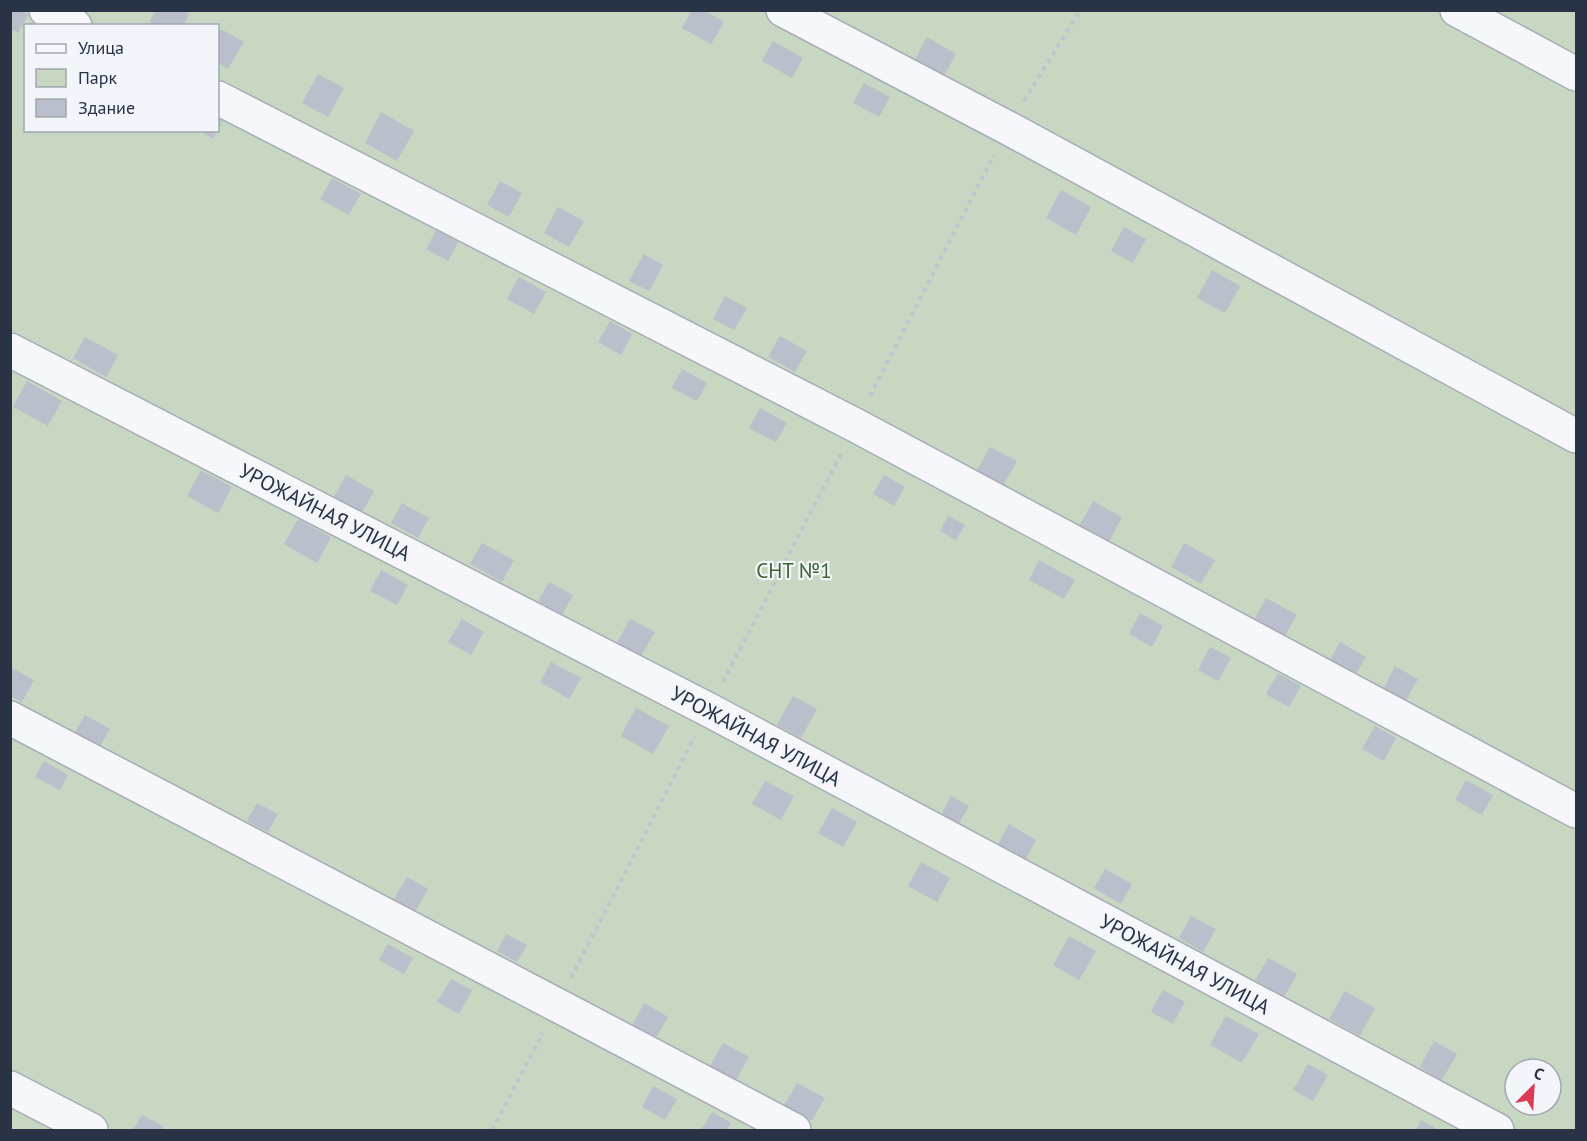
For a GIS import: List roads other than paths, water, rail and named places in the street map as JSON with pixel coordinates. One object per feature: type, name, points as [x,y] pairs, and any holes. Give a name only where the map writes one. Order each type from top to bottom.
[{"type":"street","points":[[46,10],[71,24]]},
{"type":"street","points":[[783,10],[1008,128],[1576,436]]},
{"type":"street","points":[[1456,10],[1576,74]]},
{"type":"street","points":[[219,99],[855,425],[1576,811]]},
{"type":"street","name":"УРОЖАЙНАЯ УЛИЦА","points":[[10,350],[708,710],[1497,1131]]},
{"type":"street","points":[[10,718],[794,1131]]},
{"type":"street","points":[[10,1088],[91,1131]]},
{"type":"park label","name":"СНТ №1","points":[[794,570]]}]
